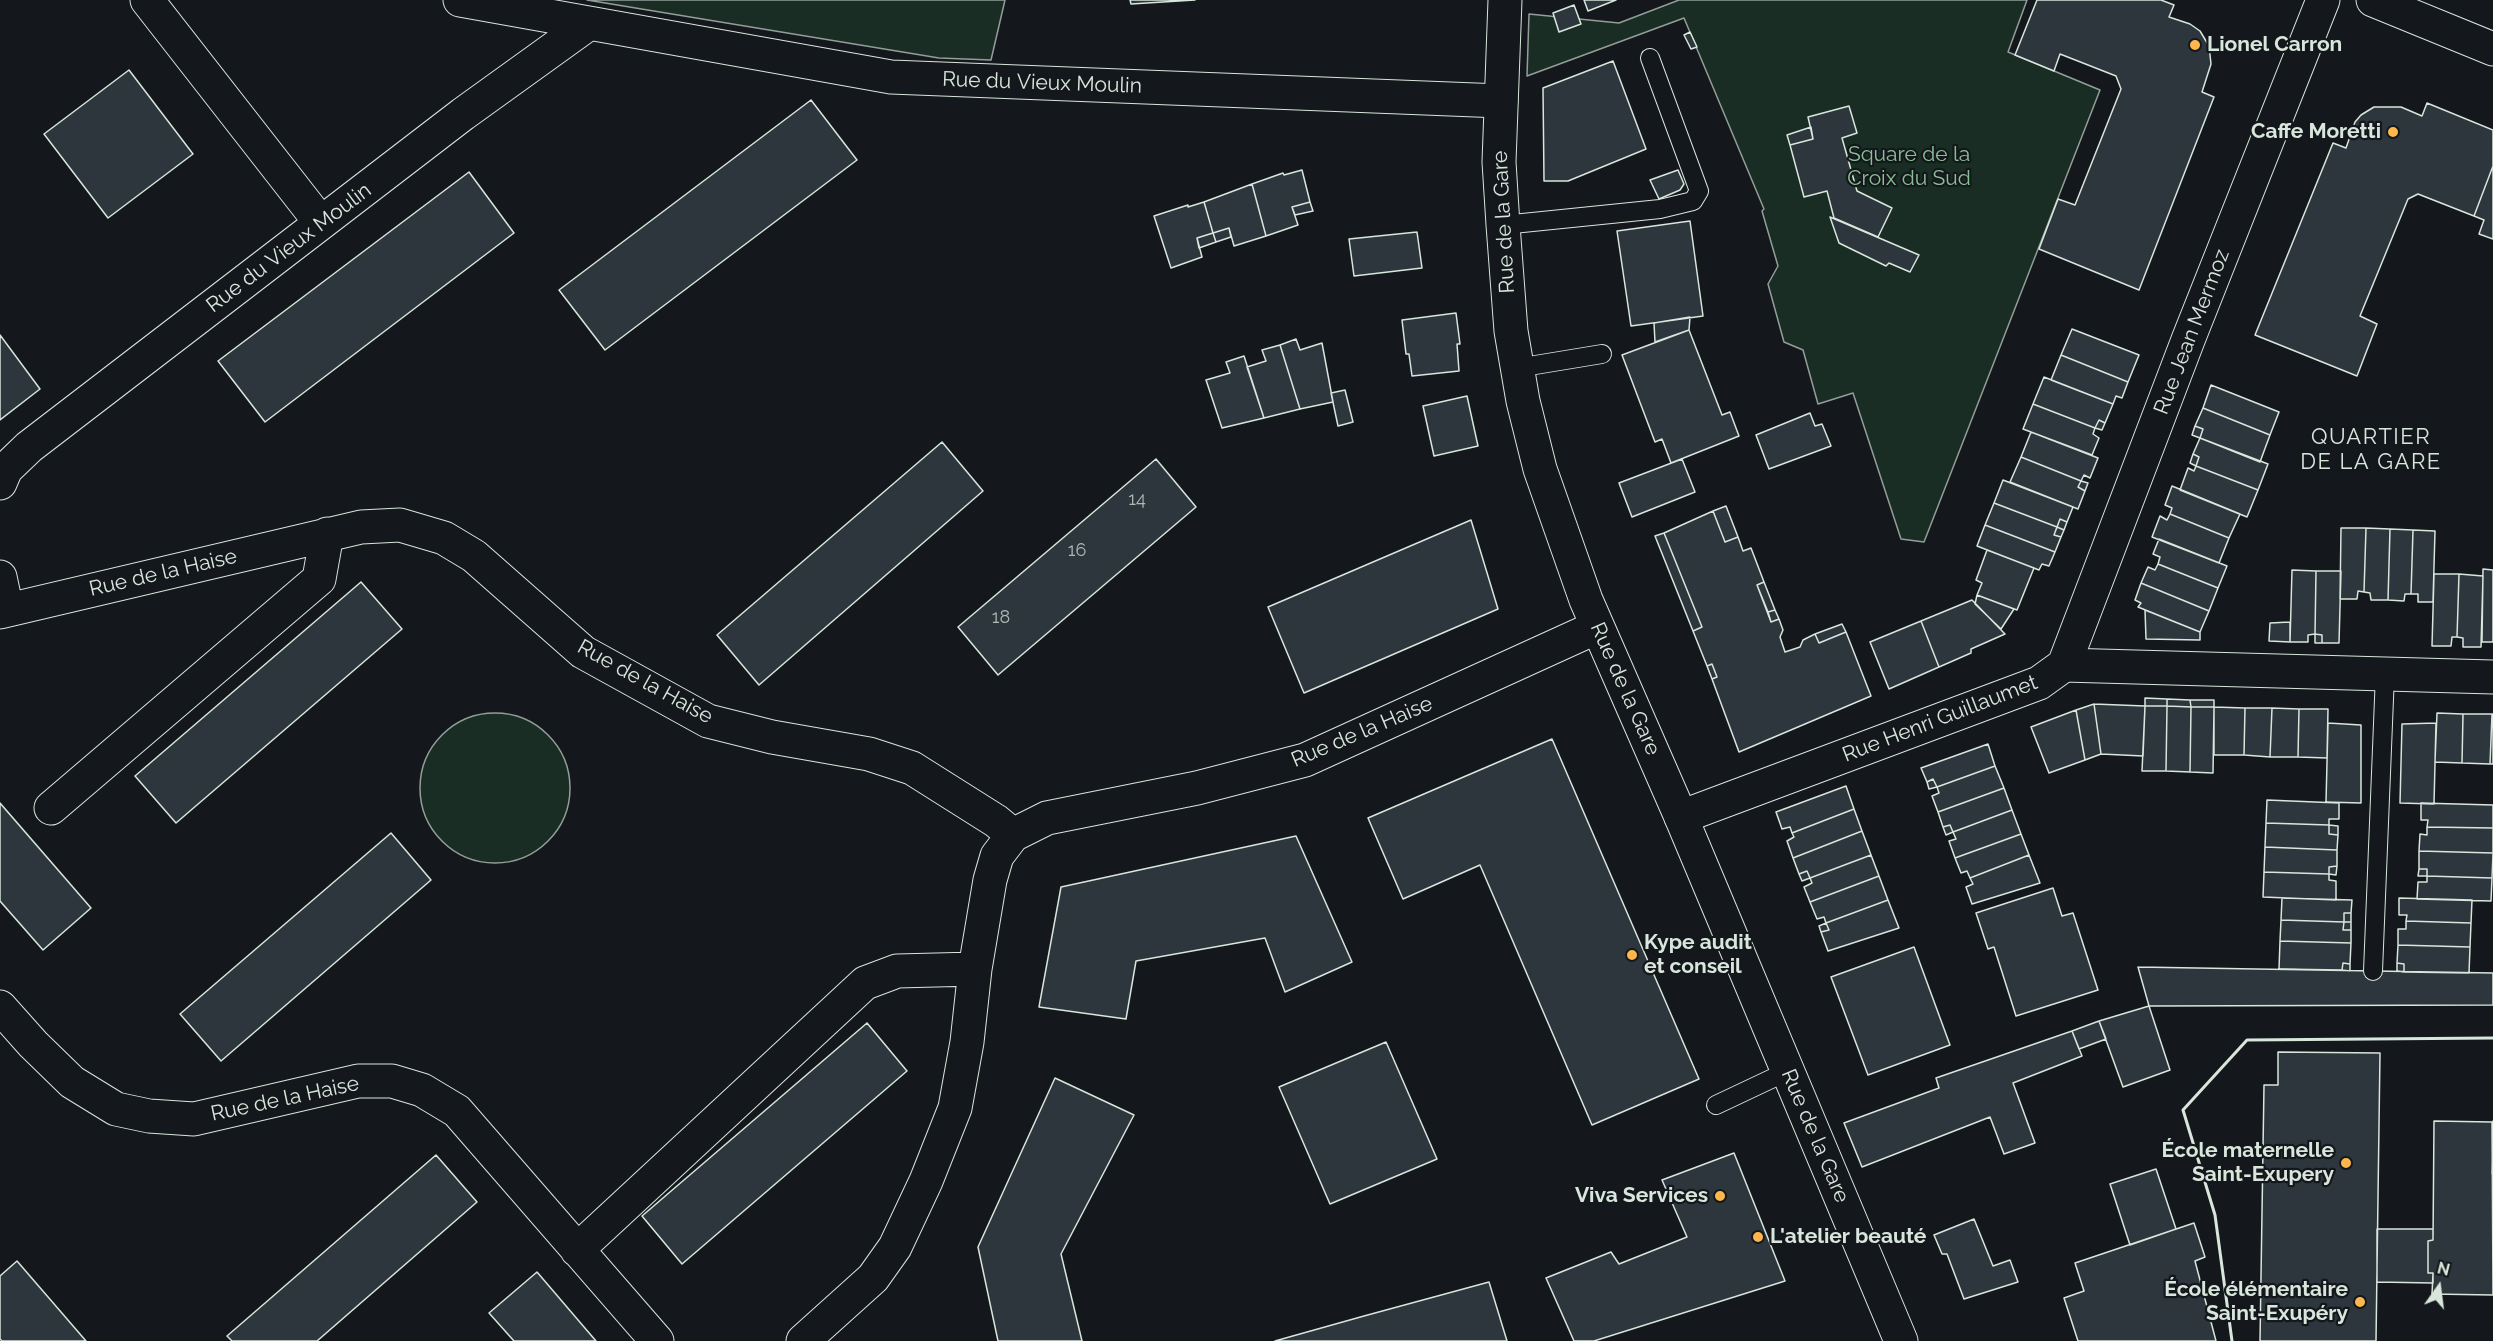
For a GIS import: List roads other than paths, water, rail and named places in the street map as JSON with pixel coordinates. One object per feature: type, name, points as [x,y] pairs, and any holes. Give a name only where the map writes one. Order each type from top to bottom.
[{"type":"street","points":[[147,0],[321,224]]},
{"type":"street","name":"Rue du Vieux Moulin","points":[[460,0],[891,77],[1501,101]]},
{"type":"street","name":"Rue de la Gare","points":[[1506,0],[1499,162],[1503,225],[1511,331],[1523,400],[1540,469],[1597,627],[1681,817],[1901,1341]]},
{"type":"street","name":"Rue Jean Mermoz","points":[[2064,665],[2188,340],[2323,0]]},
{"type":"street","points":[[2373,0],[2493,49]]},
{"type":"street","name":"Rue du Vieux Moulin","points":[[0,483],[6,469],[29,447],[463,114],[588,24]]},
{"type":"street","name":"Rue de la Haise","points":[[4,611],[361,526],[400,525],[444,538],[474,556],[583,652],[708,721],[772,737],[869,754],[912,768],[996,821],[1013,835]]},
{"type":"street","points":[[51,808],[319,579],[327,534]]},
{"type":"street","points":[[0,577],[4,611]]},
{"type":"street","name":"Rue de la Haise","points":[[803,1341],[873,1278],[895,1247],[926,1181],[955,1108],[990,880],[997,856],[1013,835],[1047,818],[1197,788],[1305,760],[1597,627]]},
{"type":"street","points":[[2064,665],[2493,677]]},
{"type":"street","name":"Rue Henri Guillaumet","points":[[1681,817],[2039,682],[2064,665]]},
{"type":"street","points":[[577,1250],[865,983],[897,971],[975,969]]},
{"type":"street","name":"Rue de la Haise","points":[[0,1007],[33,1044],[72,1082],[116,1109],[149,1116],[195,1119],[358,1081],[392,1081],[422,1090],[457,1112],[657,1341]]},
{"type":"lane","points":[[1503,225],[1660,209],[1693,201],[1699,191],[1650,58]]},
{"type":"lane","points":[[1518,368],[1602,354]]},
{"type":"lane","points":[[2373,971],[2385,674]]},
{"type":"lane","points":[[1716,1105],[1788,1071]]},
{"type":"place","name":"Lionel Carron","points":[[2195,45]]},
{"type":"place","name":"Caffe Moretti","points":[[2393,132]]},
{"type":"place","name":"Kype audit et conseil","points":[[1632,955]]},
{"type":"place","name":"École maternelle Saint-Exupery","points":[[2346,1163]]},
{"type":"place","name":"Viva Services","points":[[1720,1196]]},
{"type":"place","name":"L'atelier beauté","points":[[1758,1237]]},
{"type":"place","name":"École élémentaire Saint-Exupéry","points":[[2360,1302]]},
{"type":"district","name":"QUARTIER DE LA GARE","points":[[2371,450]]},
{"type":"park label","name":"Square de la Croix du Sud","points":[[1909,167]]}]
